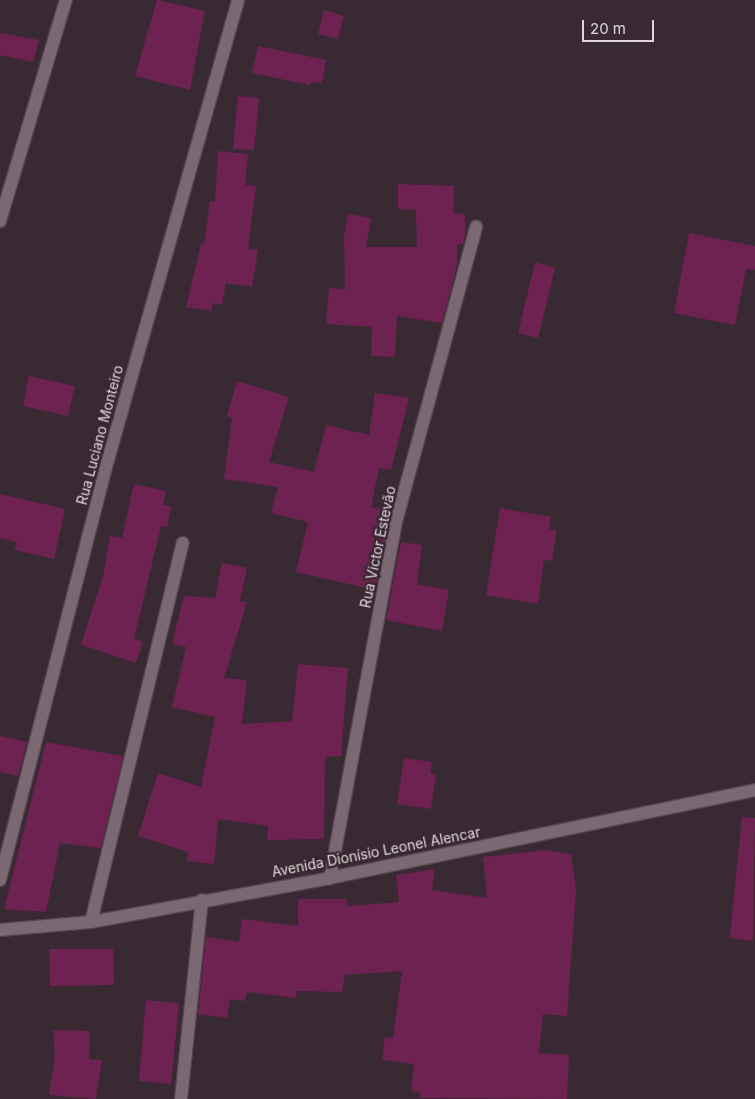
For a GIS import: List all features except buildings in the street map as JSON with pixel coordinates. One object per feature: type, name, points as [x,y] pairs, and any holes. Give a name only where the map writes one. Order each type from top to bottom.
[{"type":"street","points":[[0,221],[66,0]]},
{"type":"street","name":"Rua Luciano Monteiro","points":[[0,880],[109,457],[235,2]]},
{"type":"street","name":"Rua Victor Estevão","points":[[330,878],[396,522],[476,227]]},
{"type":"street","points":[[91,922],[183,543]]},
{"type":"street","name":"Avenida Dionísio Leonel Alencar","points":[[0,930],[91,922],[202,900],[330,878],[755,790]]},
{"type":"street","points":[[181,1099],[202,900]]}]
